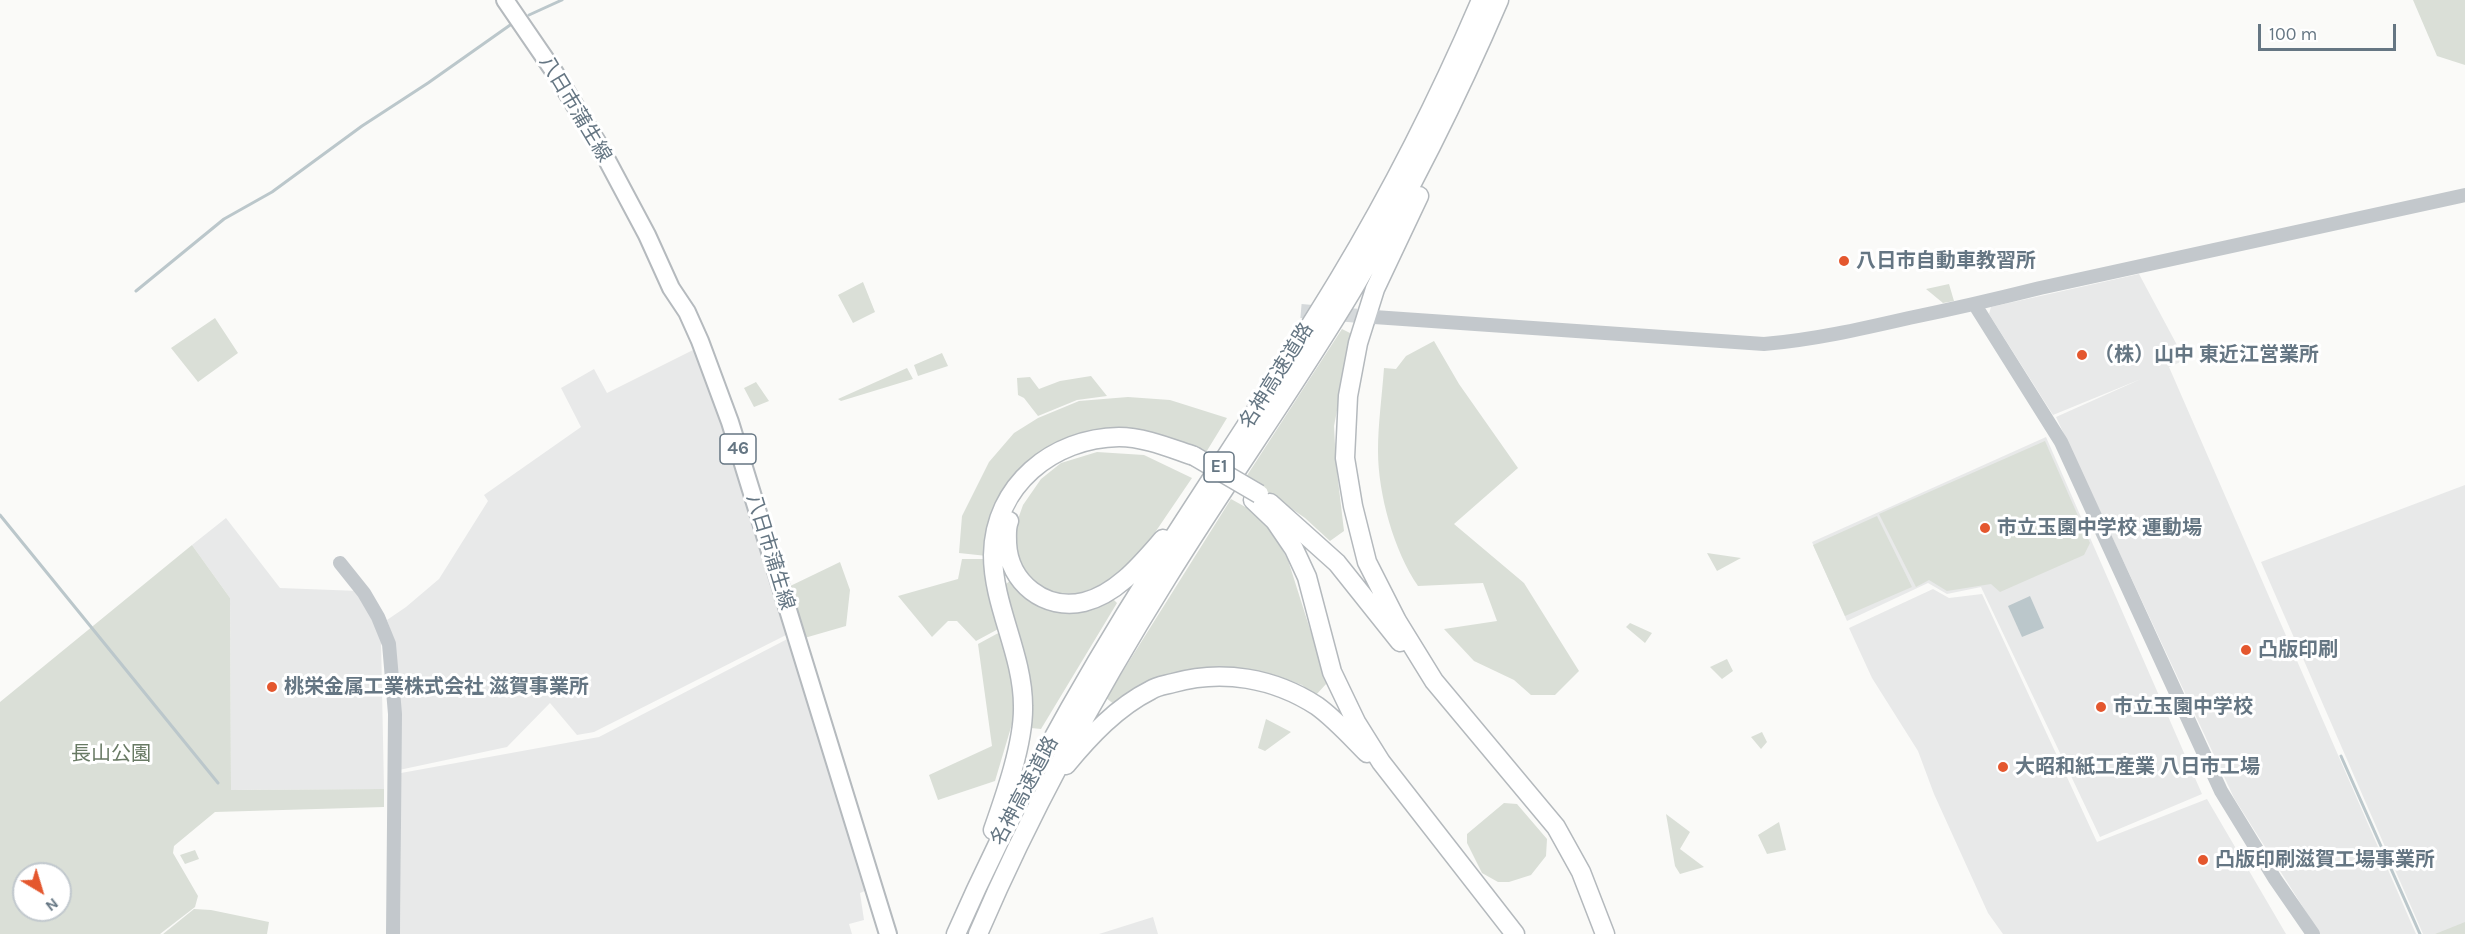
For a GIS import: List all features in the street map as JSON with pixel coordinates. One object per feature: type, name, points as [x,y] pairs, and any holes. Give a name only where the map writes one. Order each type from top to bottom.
[{"type":"highway","name":"名神高速道路","points":[[956,934],[1002,835],[1062,721],[1194,506],[1339,278],[1383,202],[1434,104],[1481,0]]},
{"type":"highway","name":"名神高速道路","points":[[978,934],[1075,732],[1167,577],[1355,286],[1403,201],[1449,113],[1499,0]]},
{"type":"highway","points":[[1434,681],[1397,621],[1367,562],[1353,506],[1345,458],[1348,396],[1358,343],[1375,289],[1432,167],[1499,0]]},
{"type":"highway","points":[[950,934],[1007,791],[1024,708],[1021,671],[996,580],[993,554],[998,525],[1010,495],[1032,468],[1058,450],[1088,440],[1121,437],[1154,443],[1190,460],[1256,497],[1336,563],[1388,629],[1556,827],[1581,872],[1605,934]]},
{"type":"highway","points":[[1190,460],[1150,450],[1121,446],[1090,447],[1062,457],[1038,474],[1018,498],[1007,526],[1008,551],[1013,571],[1026,588],[1042,598],[1060,603],[1084,602],[1110,590],[1131,574],[1194,506]]},
{"type":"highway","points":[[1256,497],[1294,549],[1307,577],[1332,672],[1356,722],[1382,762],[1515,934]]},
{"type":"highway","points":[[1046,790],[1090,738],[1120,710],[1152,689],[1190,678],[1227,675],[1263,682],[1293,694],[1317,706],[1368,753],[1382,762]]},
{"type":"main road","name":"八日市蒲生線","points":[[505,0],[555,73],[599,146],[700,341],[730,423],[888,934]]},
{"type":"street","points":[[1374,317],[1764,344],[1831,336],[2465,195]]},
{"type":"street","points":[[1975,305],[2061,442],[2221,791],[2275,879],[2313,934]]},
{"type":"street","points":[[340,563],[364,593],[378,617],[389,644],[395,714],[393,934]]},
{"type":"shaded area","points":[[2139,274],[2185,360],[2169,367],[2416,934],[2320,934],[2234,798],[2056,417],[2141,379],[2053,415],[1989,314],[1991,307]]},
{"type":"shaded area","points":[[703,345],[792,632],[594,732],[577,735],[550,703],[507,747],[399,770],[394,641],[387,620],[439,579],[488,501],[484,495],[581,427],[561,388],[594,369],[607,393]]},
{"type":"shaded area","name":"市立玉園中学校","points":[[2046,437],[2202,794],[2100,837],[1981,587],[1947,594],[1928,583],[1847,621],[1812,542]]},
{"type":"shaded area","points":[[2465,485],[2465,934],[2423,934],[2261,562]]},
{"type":"shaded area","points":[[226,518],[280,588],[359,591],[381,639],[384,789],[231,790],[230,598],[192,545]]},
{"type":"shaded area","points":[[1933,589],[1949,598],[1982,594],[2097,842],[2207,799],[2286,934],[2003,934],[1988,913],[1934,794],[1918,751],[1872,678],[1849,628]]},
{"type":"shaded area","points":[[2030,596],[2044,628],[2022,637],[2008,606]]},
{"type":"shaded area","points":[[795,635],[875,887],[860,893],[864,920],[849,924],[852,934],[400,934],[401,773],[599,737]]},
{"type":"shaded area","points":[[1153,917],[1158,934],[1099,934]]},
{"type":"green space","points":[[2413,0],[2465,0],[2465,65],[2437,56]]},
{"type":"green space","points":[[863,282],[875,312],[853,323],[838,295]]},
{"type":"green space","points":[[1949,284],[1954,301],[1943,303],[1926,289]]},
{"type":"green space","points":[[215,318],[238,353],[198,382],[171,348]]},
{"type":"green space","points":[[1342,329],[1352,334],[1334,426],[1344,531],[1330,541],[1305,518],[1246,477]]},
{"type":"green space","points":[[1434,341],[1459,384],[1518,468],[1454,524],[1524,583],[1579,671],[1555,695],[1531,695],[1514,680],[1474,661],[1444,629],[1497,621],[1483,583],[1418,586],[1409,572],[1389,522],[1381,485],[1378,451],[1384,368],[1396,369],[1406,356]]},
{"type":"green space","points":[[942,353],[948,366],[918,376],[914,365]]},
{"type":"green space","points":[[907,368],[913,379],[841,401],[838,399]]},
{"type":"green space","points":[[1091,376],[1107,396],[1077,400],[1038,416],[1024,398],[1018,395],[1017,378],[1030,377],[1039,389],[1060,381]]},
{"type":"green space","points":[[756,382],[769,401],[754,407],[744,388]]},
{"type":"green space","points":[[1128,397],[1170,400],[1227,418],[1205,454],[1129,435],[1035,460],[987,556],[959,553],[962,516],[989,462],[1014,433],[1038,418],[1079,401]]},
{"type":"green space","name":"市立玉園中学校 運動場","points":[[2045,441],[2090,543],[2084,555],[2000,592],[1991,584],[1947,591],[1929,580],[1916,587],[1879,514]]},
{"type":"green space","points":[[1097,452],[1144,455],[1192,478],[1137,559],[1103,585],[1076,594],[1052,593],[1029,581],[1018,563],[1012,536],[1023,505],[1041,479],[1061,463]]},
{"type":"green space","points":[[1231,499],[1249,509],[1270,528],[1288,560],[1327,683],[1315,696],[1302,685],[1278,676],[1249,669],[1222,668],[1115,705],[1106,698]]},
{"type":"green space","points":[[1877,516],[1912,587],[1845,616],[1813,545]]},
{"type":"green space","name":"長山公園","points":[[192,545],[230,598],[231,790],[384,789],[384,807],[215,812],[174,846],[173,853],[198,896],[195,907],[160,934],[0,934],[0,702]]},
{"type":"green space","points":[[1707,553],[1741,558],[1717,571]]},
{"type":"green space","points":[[962,559],[987,559],[1002,627],[976,641],[957,621],[948,621],[932,637],[898,596],[958,579]]},
{"type":"green space","points":[[840,562],[850,590],[846,626],[801,639],[784,589]]},
{"type":"green space","points":[[1010,581],[1021,595],[1039,605],[1111,597],[1117,603],[1041,729],[1031,728],[1030,689],[1003,586]]},
{"type":"green space","points":[[1630,623],[1652,633],[1645,643],[1626,627]]},
{"type":"green space","points":[[1002,631],[1014,674],[1017,707],[995,781],[938,800],[929,775],[992,746],[978,644]]},
{"type":"green space","points":[[1727,659],[1733,671],[1722,679],[1710,667]]},
{"type":"green space","points":[[1266,719],[1291,732],[1265,751],[1258,748]]},
{"type":"green space","points":[[1762,732],[1767,742],[1761,749],[1751,737]]},
{"type":"green space","points":[[1504,803],[1517,804],[1547,839],[1546,856],[1531,875],[1509,882],[1498,882],[1482,873],[1467,843],[1467,834]]},
{"type":"green space","points":[[1666,814],[1690,832],[1680,849],[1704,867],[1680,874],[1675,866]]},
{"type":"green space","points":[[1779,822],[1786,850],[1767,854],[1758,835]]},
{"type":"green space","points":[[195,850],[199,859],[185,864],[180,855]]},
{"type":"green space","points":[[194,909],[211,910],[269,922],[267,934],[163,934]]},
{"type":"green space","points":[[2465,922],[2465,934],[2435,934]]},
{"type":"waterway","points":[[529,15],[562,0]]},
{"type":"waterway","points":[[136,291],[224,219],[272,192],[362,126],[513,23]]},
{"type":"waterway","points":[[0,515],[218,783]]},
{"type":"waterway","points":[[2341,756],[2420,934]]},
{"type":"tunnel","points":[[1301,311],[1373,317]]},
{"type":"place","name":"八日市自動車教習所","points":[[1844,261]]},
{"type":"place","name":"（株）山中 東近江営業所","points":[[2082,355]]},
{"type":"place","name":"市立玉園中学校 運動場","points":[[1985,528]]},
{"type":"place","name":"凸版印刷","points":[[2246,650]]},
{"type":"place","name":"桃栄金属工業株式会社 滋賀事業所","points":[[272,687]]},
{"type":"place","name":"市立玉園中学校","points":[[2101,707]]},
{"type":"place","name":"大昭和紙工産業 八日市工場","points":[[2003,767]]},
{"type":"place","name":"凸版印刷滋賀工場事業所","points":[[2203,860]]}]
